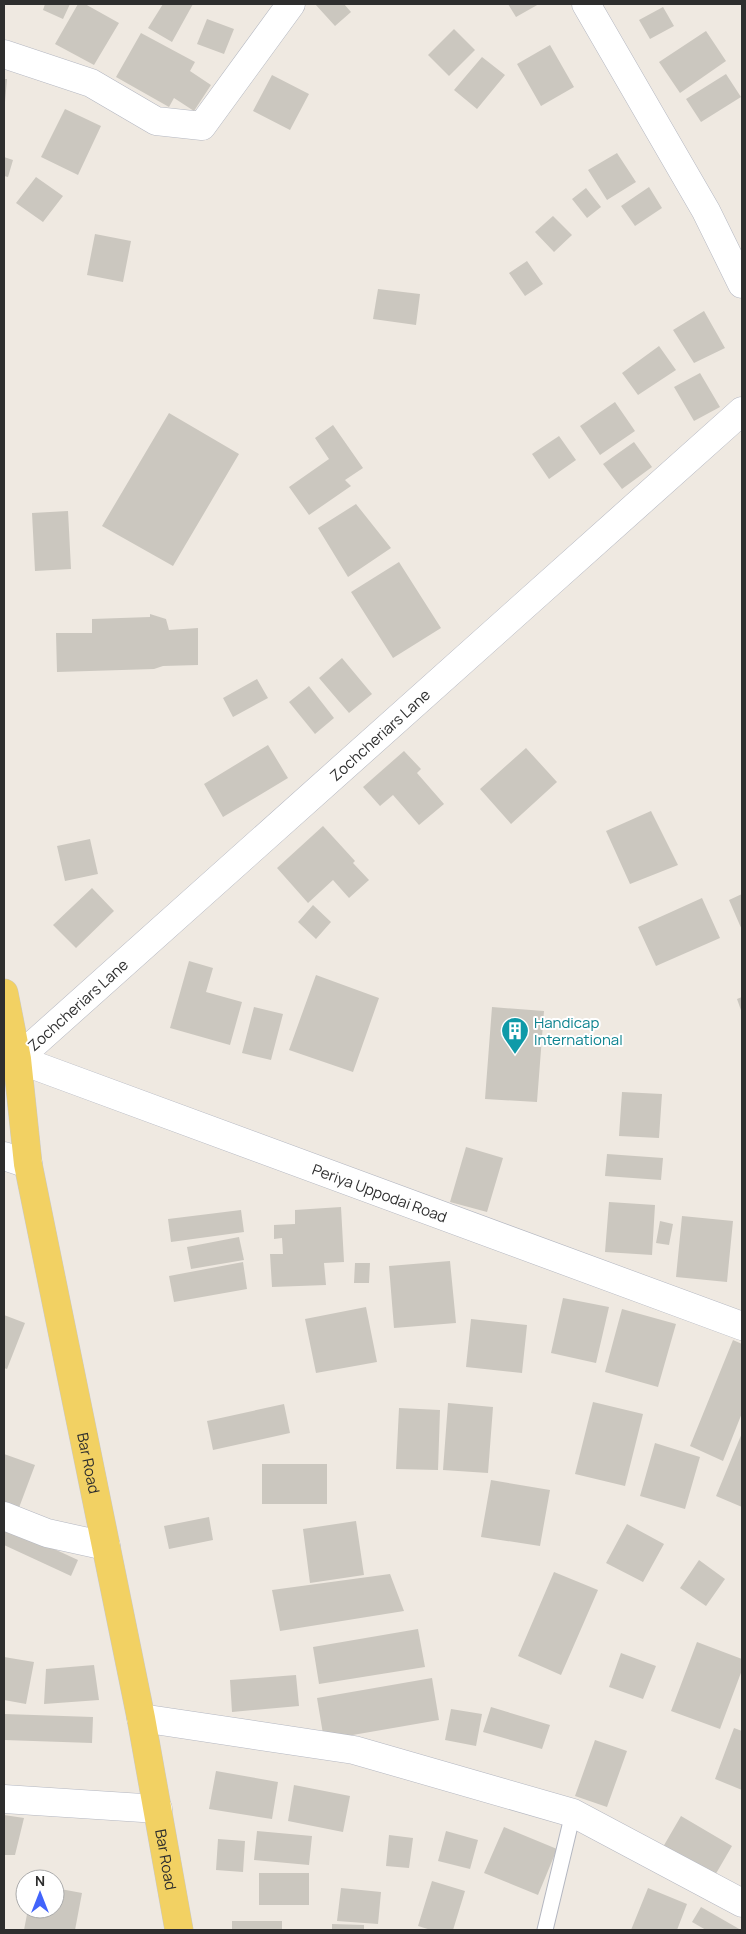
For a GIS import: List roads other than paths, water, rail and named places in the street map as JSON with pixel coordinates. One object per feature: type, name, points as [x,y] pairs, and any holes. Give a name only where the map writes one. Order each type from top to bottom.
[{"type":"main road","name":"Bar Road","points":[[4,993],[17,1059],[16,1160],[106,1546],[142,1718],[179,1930]]},
{"type":"street","points":[[4,54],[91,83],[156,121],[202,126],[291,4]]},
{"type":"street","points":[[586,4],[706,211],[742,284]]},
{"type":"street","name":"Zochcheriars Lane","points":[[17,1059],[742,411]]},
{"type":"street","name":"Periya Uppodai Road","points":[[17,1059],[742,1326]]},
{"type":"street","points":[[4,1516],[47,1533],[106,1546]]},
{"type":"street","points":[[142,1718],[354,1750],[573,1813],[741,1899]]},
{"type":"street","points":[[4,1799],[158,1809]]},
{"type":"lane","points":[[544,1930],[573,1813]]},
{"type":"place","name":"Handicap International","points":[[515,1055]]}]
